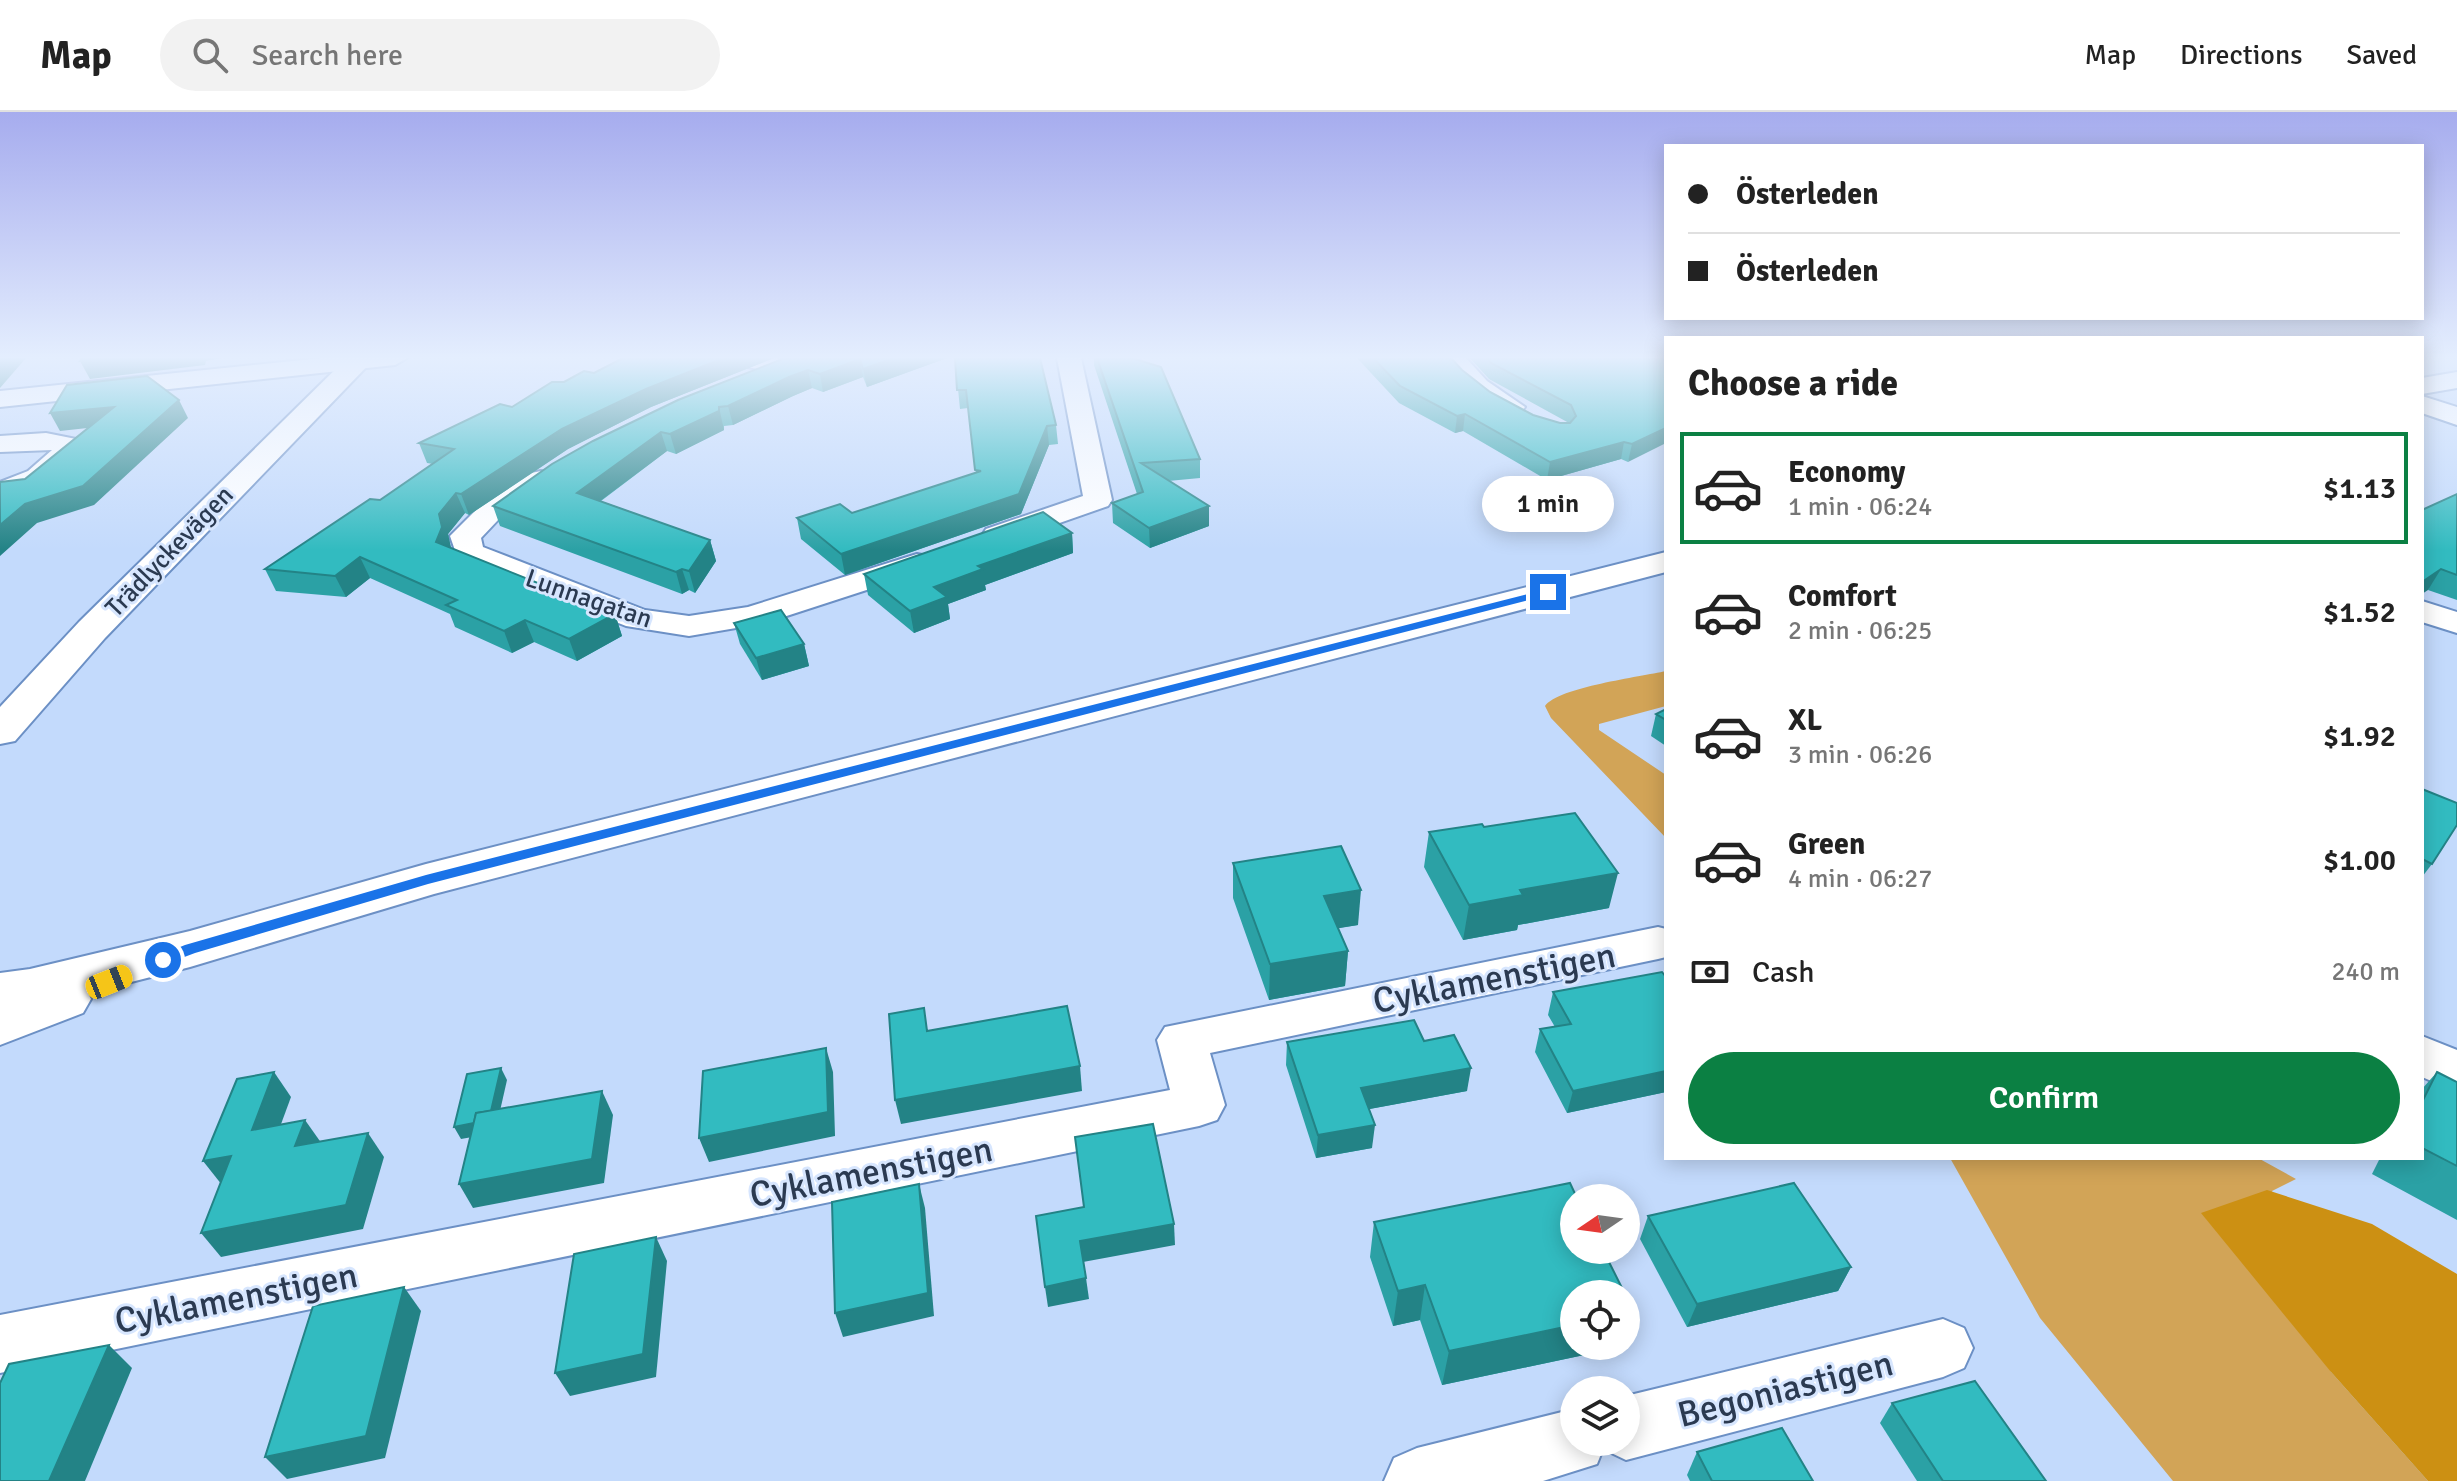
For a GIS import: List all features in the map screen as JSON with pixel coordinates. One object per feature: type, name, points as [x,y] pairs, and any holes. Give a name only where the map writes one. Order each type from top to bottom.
[{"type":"main road","name":"Trädlyckevägen","points":[[6,730],[102,620],[299,422]]},
{"type":"main road","points":[[0,992],[30,988],[190,949],[426,880],[1664,563]]},
{"type":"main road","points":[[0,1025],[190,949]]},
{"type":"street","points":[[966,546],[1098,500],[1084,422]]},
{"type":"street","points":[[0,444],[46,441],[68,448],[36,479],[0,491]]},
{"type":"street","name":"Lunnagatan","points":[[560,466],[488,514],[465,536],[469,552],[638,619],[689,626],[733,621],[838,591],[938,556]]},
{"type":"street","points":[[2424,612],[2457,623]]},
{"type":"street","name":"Cyklamenstigen","points":[[0,1344],[1199,1105],[1182,1040],[1658,943]]},
{"type":"street","points":[[2424,1056],[2457,1072]]},
{"type":"street","name":"Begoniastigen","points":[[1640,1424],[1943,1348]]},
{"type":"street","points":[[1417,1481],[1560,1445]]},
{"type":"shaded area","points":[[1664,671],[1664,707],[1599,724],[1599,730],[1664,774],[1664,836],[1551,718],[1545,706],[1566,693]]},
{"type":"shaded area","points":[[1951,1160],[2262,1160],[2296,1179],[2272,1191],[2331,1372],[2428,1481],[2173,1481],[2040,1318]]},
{"type":"shaded area","points":[[2267,1190],[2372,1224],[2457,1274],[2457,1481],[2428,1481],[2331,1372],[2201,1213]]},
{"type":"building","points":[[96,422],[155,422],[83,486],[25,504],[0,525],[0,482],[25,479]]},
{"type":"building","points":[[463,422],[577,422],[461,494],[456,493],[439,514],[442,527],[436,542],[615,614],[569,639],[525,620],[504,631],[446,605],[457,600],[360,557],[335,576],[265,569],[370,499],[380,500],[454,449],[419,443]]},
{"type":"building","points":[[633,422],[696,422],[670,434],[661,432],[577,493],[710,540],[689,571],[682,569],[676,572],[493,506],[552,464]]},
{"type":"building","points":[[970,422],[1055,422],[1056,425],[1047,426],[1019,494],[841,554],[797,518],[840,504],[852,513],[981,471],[975,470]]},
{"type":"building","points":[[1119,422],[1184,422],[1200,459],[1141,463],[1209,506],[1149,528],[1112,503],[1143,492]]},
{"type":"building","points":[[1479,422],[1664,422],[1664,429],[1632,444],[1624,442],[1550,462]]},
{"type":"building","points":[[2457,494],[2457,575],[2441,569],[2424,581],[2424,509]]},
{"type":"building","points":[[1043,512],[1072,533],[978,566],[983,569],[934,587],[947,597],[910,611],[864,574]]},
{"type":"building","points":[[781,610],[804,644],[756,658],[734,623]]},
{"type":"building","points":[[2424,790],[2457,803],[2457,825],[2432,864],[2424,860]]},
{"type":"building","points":[[1575,813],[1618,873],[1520,890],[1523,895],[1469,905],[1429,832],[1482,824],[1484,827]]},
{"type":"building","points":[[1341,846],[1361,890],[1324,896],[1348,951],[1270,964],[1233,863]]},
{"type":"building","points":[[1662,972],[1664,1071],[1573,1091],[1540,1029],[1571,1024],[1553,992]]},
{"type":"building","points":[[1067,1006],[1080,1066],[895,1100],[889,1014],[924,1008],[927,1031]]},
{"type":"building","points":[[1414,1020],[1424,1041],[1454,1035],[1471,1068],[1361,1088],[1375,1125],[1318,1135],[1287,1042]]},
{"type":"building","points":[[826,1048],[828,1112],[699,1138],[703,1071]]},
{"type":"building","points":[[501,1068],[491,1111],[476,1113],[474,1123],[454,1127],[467,1074]]},
{"type":"building","points":[[274,1072],[252,1130],[305,1120],[295,1146],[368,1133],[346,1205],[201,1233],[231,1156],[203,1161],[237,1079]]},
{"type":"building","points":[[2437,1072],[2457,1082],[2457,1166],[2424,1149],[2424,1098]]},
{"type":"building","points":[[602,1091],[592,1159],[459,1184],[476,1113]]},
{"type":"building","points":[[1153,1124],[1174,1224],[1080,1241],[1086,1278],[1045,1287],[1036,1216],[1084,1207],[1075,1137]]},
{"type":"building","points":[[1794,1183],[1851,1267],[1697,1304],[1648,1216]]},
{"type":"building","points":[[919,1184],[928,1293],[835,1313],[832,1202]]},
{"type":"building","points":[[1560,1185],[1560,1264],[1610,1264],[1618,1280],[1560,1280],[1560,1328],[1449,1351],[1425,1285],[1398,1291],[1374,1222]]},
{"type":"building","points":[[656,1237],[643,1354],[555,1373],[574,1254]]},
{"type":"building","points":[[404,1287],[366,1436],[265,1457],[313,1306]]},
{"type":"building","points":[[109,1345],[49,1481],[0,1481],[0,1383],[9,1364]]},
{"type":"building","points":[[1975,1381],[2046,1481],[1943,1481],[1892,1403]]},
{"type":"building","points":[[1782,1428],[1813,1481],[1712,1481],[1697,1452]]},
{"type":"route","points":[[163,960],[190,949],[426,880],[1548,592]]}]
